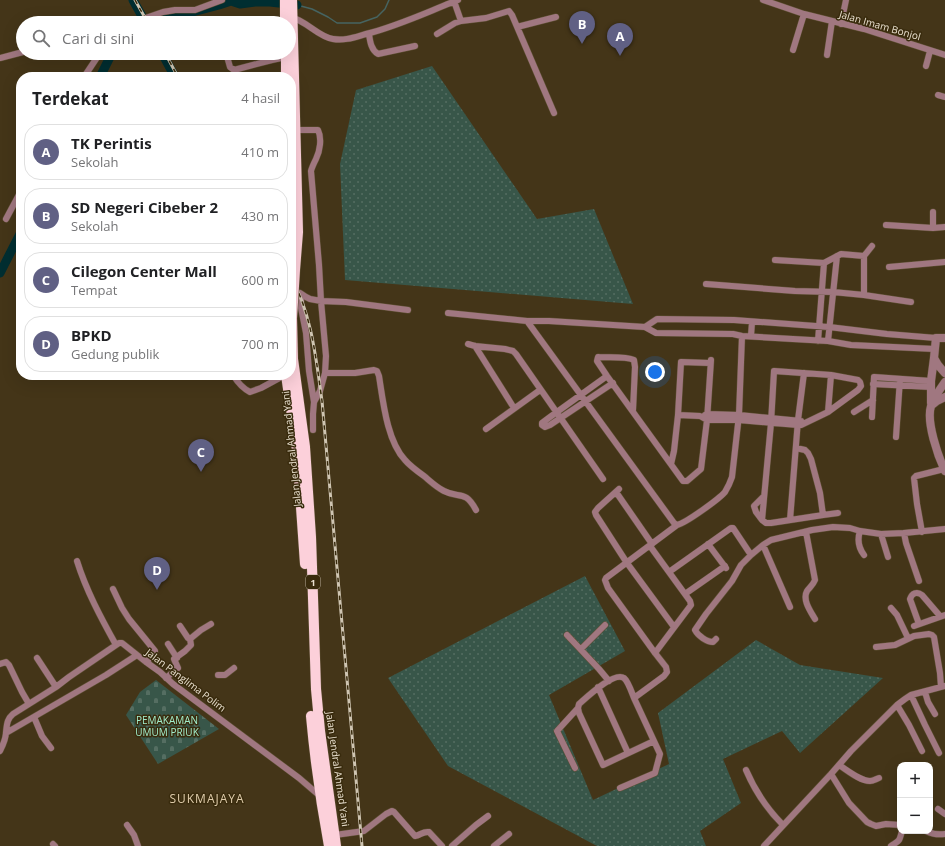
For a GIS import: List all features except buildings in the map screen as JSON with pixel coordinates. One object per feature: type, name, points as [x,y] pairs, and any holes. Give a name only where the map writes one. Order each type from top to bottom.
[{"type":"highway","points":[[286,60],[286,72]]},
{"type":"highway","name":"Jalan Jendral Ahmad Yani","points":[[291,60],[292,72]]},
{"type":"highway","name":"Jalan Jendral Ahmad Yani","points":[[296,164],[298,232],[296,257]]},
{"type":"highway","name":"Jalan Jendral Ahmad Yani","points":[[287,380],[297,450],[304,547],[313,743],[320,796],[329,846]]},
{"type":"highway","name":"Jalan Jendral Ahmad Yani","points":[[296,380],[305,447],[311,537],[316,693],[323,757],[336,846]]},
{"type":"street","name":"Jalan Imam Bonjol","points":[[764,0],[804,14],[864,29],[945,55]]},
{"type":"street","points":[[841,24],[846,0]]},
{"type":"street","points":[[151,16],[175,10],[195,10],[218,1]]},
{"type":"street","points":[[296,16],[331,39],[343,40],[401,24],[456,1],[460,21]]},
{"type":"street","points":[[437,34],[460,21],[486,18],[509,11],[554,113]]},
{"type":"street","points":[[793,50],[804,14]]},
{"type":"street","points":[[517,27],[556,17]]},
{"type":"street","points":[[826,55],[832,21]]},
{"type":"street","points":[[368,34],[375,53],[378,54],[415,46]]},
{"type":"street","points":[[926,66],[930,50]]},
{"type":"street","points":[[0,58],[16,54]]},
{"type":"street","points":[[87,72],[95,60]]},
{"type":"street","points":[[228,60],[230,67],[234,70],[272,60]]},
{"type":"street","points":[[296,130],[318,130],[320,133],[320,145],[311,171],[320,265],[321,301],[326,356],[325,373],[320,391],[314,402]]},
{"type":"street","points":[[6,219],[16,201]]},
{"type":"street","points":[[933,212],[933,228]]},
{"type":"street","points":[[886,225],[945,228]]},
{"type":"street","points":[[864,295],[864,256],[872,246]]},
{"type":"street","points":[[776,260],[824,263],[841,254],[864,256]]},
{"type":"street","points":[[828,341],[837,256]]},
{"type":"street","points":[[889,267],[945,262]]},
{"type":"street","points":[[818,341],[824,263]]},
{"type":"street","points":[[706,284],[795,291],[833,292],[911,302]]},
{"type":"street","points":[[296,286],[302,294],[310,299],[408,310]]},
{"type":"street","points":[[302,294],[301,308],[306,333],[309,371],[314,402],[312,414],[313,430]]},
{"type":"street","points":[[448,313],[528,321],[645,327],[656,333],[733,334],[742,336],[828,341],[851,345],[887,347],[934,353]]},
{"type":"street","points":[[645,327],[657,319],[734,320],[945,338]]},
{"type":"street","points":[[656,333],[657,319]]},
{"type":"street","points":[[733,334],[734,320]]},
{"type":"street","points":[[528,321],[674,523],[677,525]]},
{"type":"street","points":[[751,336],[752,322]]},
{"type":"street","points":[[887,334],[887,347]]},
{"type":"street","points":[[634,698],[664,676],[667,672],[666,667],[605,583],[605,580],[677,525],[684,523],[715,500],[724,493],[730,484],[739,418],[742,336]]},
{"type":"street","points":[[922,532],[914,478],[916,476],[944,470],[930,420],[931,384],[936,338]]},
{"type":"street","points":[[468,344],[513,351],[603,479]]},
{"type":"street","points":[[475,346],[514,408]]},
{"type":"street","points":[[934,353],[938,365],[945,373]]},
{"type":"street","points":[[633,410],[634,360],[626,358],[598,357],[597,361],[607,376],[633,410],[670,464],[684,482],[687,481],[701,469],[707,417],[710,362],[681,362],[678,415],[674,451],[670,464]]},
{"type":"street","points":[[678,415],[739,418],[771,420],[800,422],[820,417],[858,390],[861,386],[860,382],[856,379],[775,369],[771,420],[763,497],[754,506],[756,512],[766,523],[838,512]]},
{"type":"street","points":[[325,373],[377,371],[386,418],[394,441],[404,460],[444,491],[466,497],[474,504],[476,510]]},
{"type":"street","points":[[790,520],[804,373]]},
{"type":"street","points":[[607,376],[545,420],[542,425],[546,427],[613,383]]},
{"type":"street","points":[[828,412],[831,376]]},
{"type":"street","points":[[236,380],[244,389],[250,392],[276,380]]},
{"type":"street","points":[[872,417],[874,384],[900,382],[931,384]]},
{"type":"street","points":[[896,437],[900,382]]},
{"type":"street","points":[[931,406],[936,394],[945,382]]},
{"type":"street","points":[[486,429],[540,390]]},
{"type":"street","points":[[931,406],[936,401],[945,398]]},
{"type":"street","points":[[854,412],[873,400]]},
{"type":"street","points":[[796,448],[804,450],[808,453],[811,459],[820,493],[822,515]]},
{"type":"street","points":[[655,653],[691,605],[690,601],[651,545],[617,491],[595,512],[627,563],[674,627]]},
{"type":"street","points":[[716,639],[713,642],[709,642],[696,633],[695,630],[732,581],[741,565],[770,540],[833,527],[850,528],[881,534],[945,529]]},
{"type":"street","points":[[669,572],[731,528],[733,528],[749,552]]},
{"type":"street","points":[[860,531],[858,543],[864,555]]},
{"type":"street","points":[[806,532],[815,580],[814,584],[807,592],[806,599],[815,619]]},
{"type":"street","points":[[904,533],[919,581]]},
{"type":"street","points":[[881,534],[888,557]]},
{"type":"street","points":[[685,594],[726,568],[708,544]]},
{"type":"street","points":[[763,545],[790,607]]},
{"type":"street","points":[[77,560],[82,576],[98,611],[116,645]]},
{"type":"street","points":[[113,589],[129,619],[155,651],[155,654],[146,662]]},
{"type":"street","points":[[916,592],[919,593],[942,615],[917,625],[910,599],[911,596],[916,592]]},
{"type":"street","points":[[891,608],[897,615],[908,638]]},
{"type":"street","points":[[190,639],[211,624]]},
{"type":"street","points":[[581,649],[605,625]]},
{"type":"street","points":[[166,678],[178,668],[174,659],[185,652],[191,645],[190,639],[180,626]]},
{"type":"street","points":[[567,635],[599,668],[609,681]]},
{"type":"street","points":[[764,846],[869,732],[897,705],[912,695],[943,686],[934,638],[932,635],[914,636],[895,645],[876,647]]},
{"type":"street","points":[[0,751],[9,717],[13,714],[119,643],[122,643],[137,655]]},
{"type":"street","points":[[168,644],[177,658]]},
{"type":"street","name":"Jalan Panglima Polim","points":[[7,729],[34,717],[137,655],[300,778],[320,796]]},
{"type":"street","points":[[37,658],[56,686]]},
{"type":"street","points":[[0,664],[6,662],[10,665],[29,704]]},
{"type":"street","points":[[218,676],[225,675],[234,668]]},
{"type":"street","points":[[575,768],[557,730],[578,708],[579,704],[598,687],[609,681],[623,677],[626,680],[660,754],[655,772],[620,788]]},
{"type":"street","points":[[598,687],[628,753]]},
{"type":"street","points":[[925,692],[928,702],[935,714]]},
{"type":"street","points":[[912,695],[939,753]]},
{"type":"street","points":[[897,705],[922,751]]},
{"type":"street","points":[[578,708],[603,765],[654,741]]},
{"type":"street","points":[[34,717],[42,736],[51,748]]},
{"type":"street","points":[[0,721],[7,729]]},
{"type":"street","points":[[839,765],[864,780],[872,781],[879,778]]},
{"type":"street","points":[[746,770],[762,800],[773,815],[783,825]]},
{"type":"street","points":[[831,774],[849,803],[867,822],[876,826],[886,824],[897,825]]},
{"type":"street","points":[[938,809],[945,814]]},
{"type":"street","points":[[334,835],[364,831],[392,811],[415,836],[424,832],[429,832],[442,846]]},
{"type":"street","points":[[452,846],[488,816]]},
{"type":"street","points":[[127,825],[134,835],[138,846]]},
{"type":"street","points":[[933,833],[945,834]]},
{"type":"street","points":[[494,846],[509,834]]},
{"type":"street","points":[[891,846],[898,842],[901,834]]},
{"type":"green space","points":[[432,66],[537,219],[594,209],[633,304],[345,280],[340,164],[356,90]]},
{"type":"green space","points":[[585,576],[625,651],[549,695],[593,800],[669,764],[658,713],[756,640],[800,665],[883,678],[800,753],[782,731],[723,759],[741,803],[700,831],[706,846],[597,846],[448,766],[388,678]]},
{"type":"green space","name":"PEMAKAMAN UMUM PRIUK","points":[[156,680],[219,729],[158,764],[126,715],[140,692]]},
{"type":"waterway","points":[[133,0],[142,16]]},
{"type":"waterway","points":[[297,5],[312,9],[337,23],[360,23],[377,17],[385,9],[389,0]]},
{"type":"waterway","points":[[171,16],[189,13],[231,1],[240,4],[270,2],[297,5]]},
{"type":"waterway","points":[[102,72],[108,60]]},
{"type":"waterway","points":[[166,60],[172,72]]},
{"type":"waterway","points":[[0,273],[16,242]]},
{"type":"railway","points":[[135,0],[144,16]]},
{"type":"railway","points":[[169,60],[175,72]]},
{"type":"railway","points":[[296,288],[304,306],[312,338],[322,401],[362,846]]},
{"type":"place","name":"SD Negeri Cibeber 2","points":[[582,44]]},
{"type":"place","name":"TK Perintis","points":[[620,56]]},
{"type":"place","name":"Cilegon Center Mall","points":[[201,472]]},
{"type":"place","name":"BPKD","points":[[157,590]]},
{"type":"district","name":"SUKMAJAYA","points":[[207,798]]}]
